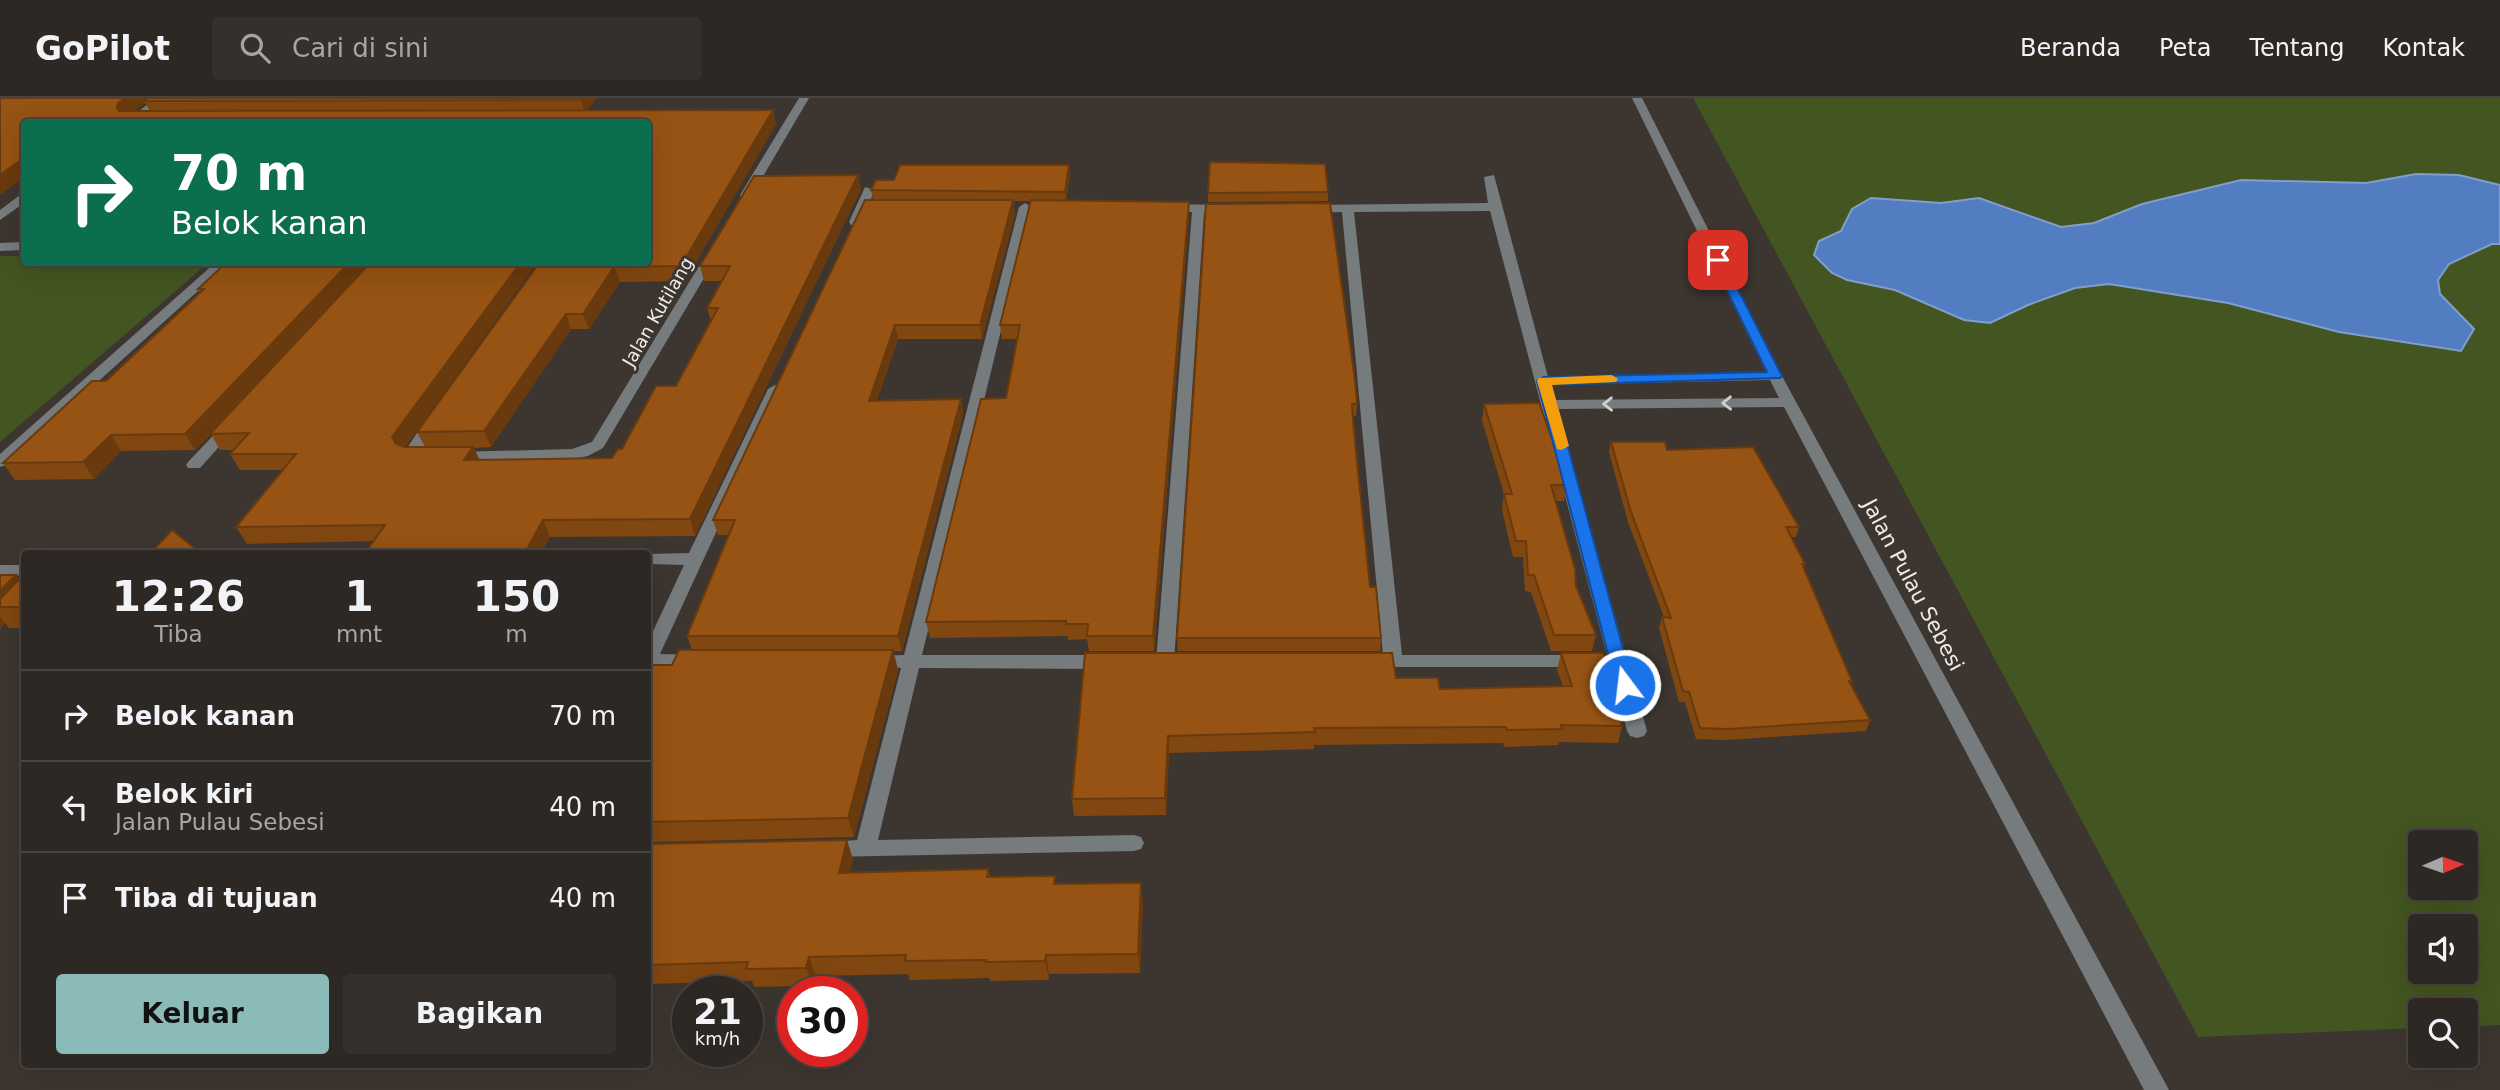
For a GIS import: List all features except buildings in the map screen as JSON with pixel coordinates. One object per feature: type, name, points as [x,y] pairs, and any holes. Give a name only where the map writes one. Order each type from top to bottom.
[{"type":"street","points":[[134,119],[163,98]]},
{"type":"street","points":[[736,213],[785,118],[804,98]]},
{"type":"street","name":"Jalan Pulau Sebesi","points":[[1637,98],[1775,376],[2157,1090]]},
{"type":"street","points":[[1490,177],[1495,207],[1551,405],[1637,731]]},
{"type":"street","points":[[851,231],[870,206],[869,190]]},
{"type":"street","points":[[0,216],[21,200]]},
{"type":"street","points":[[865,848],[914,661],[1025,207]]},
{"type":"street","points":[[1293,209],[1495,207]]},
{"type":"street","points":[[1158,208],[1239,209]]},
{"type":"street","points":[[1348,208],[1393,661]]},
{"type":"street","points":[[1165,662],[1198,209]]},
{"type":"street","name":"Jalan Kutilang","points":[[439,412],[412,449],[412,457],[572,454],[591,450],[603,439],[722,237]]},
{"type":"street","points":[[0,247],[21,246]]},
{"type":"street","points":[[0,462],[220,266]]},
{"type":"street","points":[[651,653],[785,369]]},
{"type":"street","points":[[1544,381],[1775,376]]},
{"type":"street","points":[[1551,405],[1790,402]]},
{"type":"street","points":[[194,465],[242,414]]},
{"type":"street","points":[[651,559],[694,559]]},
{"type":"street","points":[[0,571],[21,570]]},
{"type":"street","points":[[651,660],[718,660]]},
{"type":"street","points":[[858,661],[1123,662]]},
{"type":"street","points":[[1353,661],[1618,661]]},
{"type":"street","points":[[811,849],[1134,843]]},
{"type":"green space","points":[[1693,98],[2500,98],[2500,1025],[2478,1026],[2478,998],[2408,998],[2408,1028],[2198,1037]]},
{"type":"green space","points":[[0,256],[21,256],[21,266],[205,266],[0,442]]},
{"type":"water","points":[[2416,174],[2459,175],[2500,185],[2500,244],[2492,244],[2449,264],[2438,280],[2440,294],[2474,329],[2461,351],[2339,332],[2228,303],[2109,284],[2075,288],[2028,305],[1990,323],[1964,320],[1895,290],[1847,280],[1832,273],[1814,255],[1819,241],[1841,231],[1852,209],[1871,198],[1941,203],[1979,198],[2061,227],[2094,223],[2142,204],[2241,180],[2366,183]]},
{"type":"slow traffic","points":[[1561,446],[1544,381],[1612,379]]},
{"type":"route","points":[[1625,685],[1544,381],[1775,376],[1718,260]]}]
